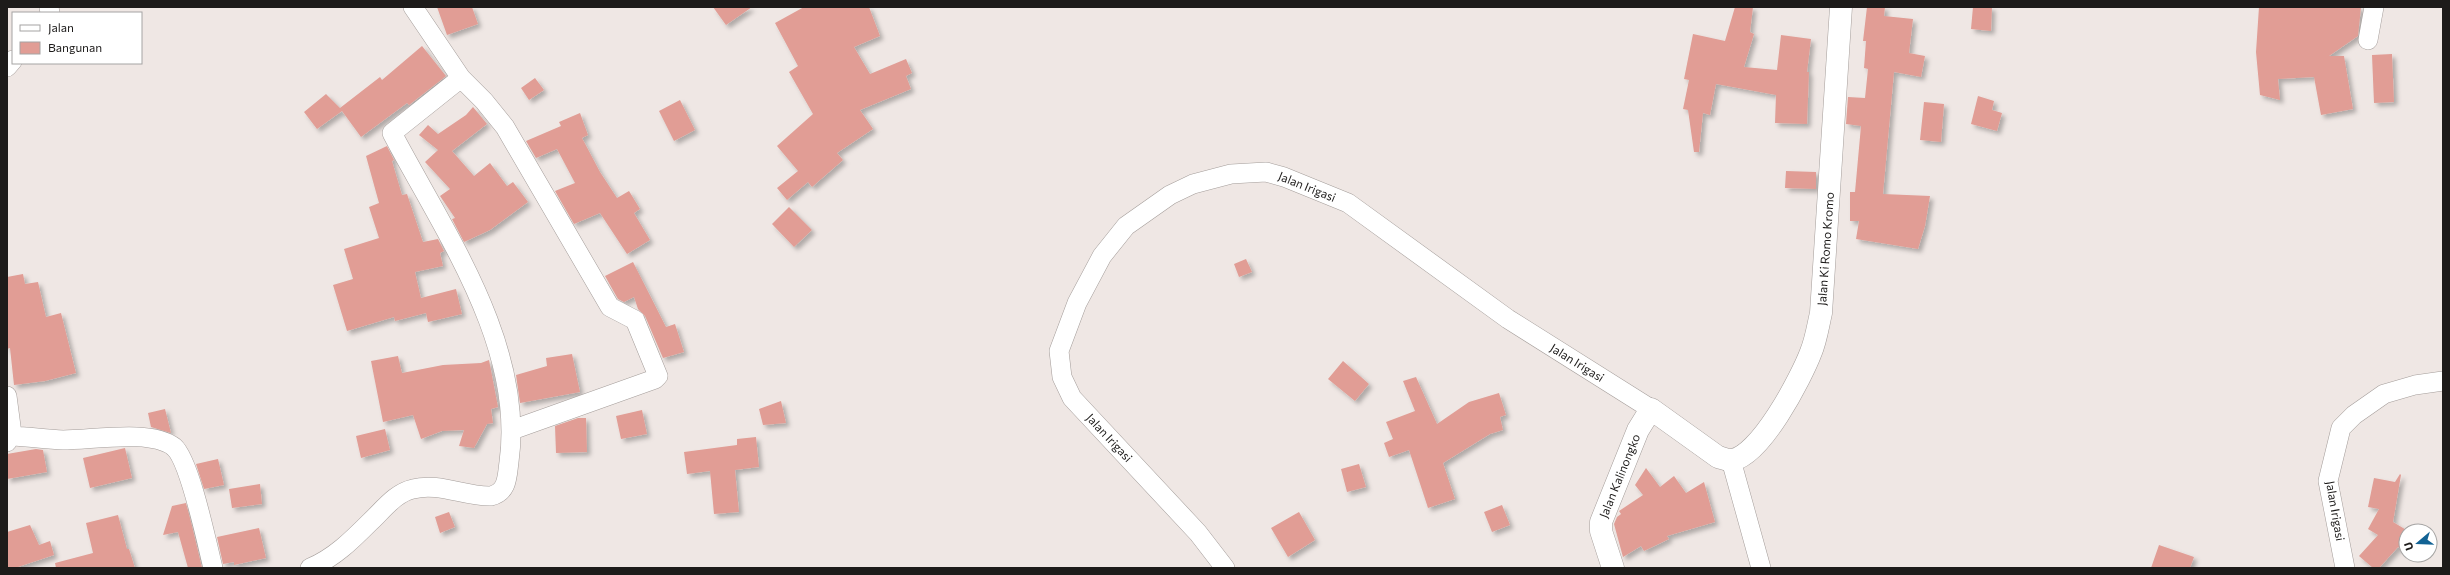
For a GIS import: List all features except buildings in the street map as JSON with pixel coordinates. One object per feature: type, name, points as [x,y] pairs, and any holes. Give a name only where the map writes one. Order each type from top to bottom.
[{"type":"street","points":[[413,7],[462,78],[484,101],[505,127],[610,307],[635,320],[658,376],[655,380],[512,430]]},
{"type":"street","name":"Jalan Ki Romo Kromo","points":[[1731,460],[1753,447],[1775,420],[1787,400],[1811,351],[1821,313],[1841,7]]},
{"type":"street","points":[[2368,40],[2374,7]]},
{"type":"street","points":[[310,568],[330,558],[344,547],[388,504],[405,491],[426,488],[489,496],[500,493],[506,482],[512,430],[509,391],[494,336],[447,234],[392,133],[462,78]]},
{"type":"street","name":"Jalan Irigasi","points":[[1225,568],[1198,533],[1072,398],[1062,377],[1059,352],[1077,303],[1102,256],[1126,226],[1170,195],[1193,184],[1231,174],[1266,172],[1284,176],[1348,203],[1508,319],[1651,409],[1718,457],[1731,460]]},
{"type":"street","name":"Jalan Irigasi","points":[[2344,568],[2328,482],[2340,428],[2354,415],[2384,394],[2415,384],[2443,381]]},
{"type":"street","points":[[7,396],[9,439],[63,440],[147,438],[161,441],[175,448],[184,464],[199,511],[213,568]]},
{"type":"street","name":"Jalan Kalinongko","points":[[1613,568],[1601,531],[1601,522],[1638,430],[1651,409]]},
{"type":"street","points":[[1731,460],[1761,568]]}]
